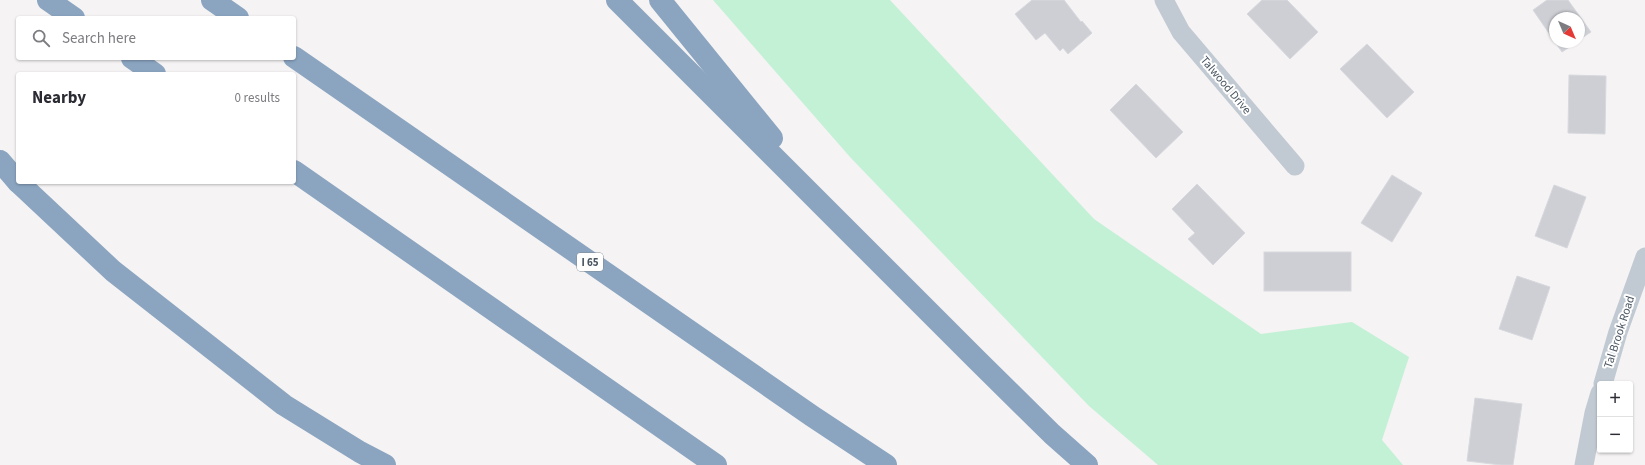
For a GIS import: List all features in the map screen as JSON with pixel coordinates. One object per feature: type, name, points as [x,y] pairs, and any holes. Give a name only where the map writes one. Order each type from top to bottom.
[{"type":"highway","points":[[48,0],[71,16]]},
{"type":"highway","points":[[212,0],[235,16]]},
{"type":"highway","points":[[617,0],[844,228],[1047,428],[1087,465]]},
{"type":"highway","points":[[660,0],[844,228]]},
{"type":"highway","name":"I 65","points":[[296,58],[812,416],[886,465]]},
{"type":"highway","points":[[135,60],[152,72]]},
{"type":"highway","points":[[0,161],[16,180]]},
{"type":"highway","points":[[296,172],[716,465]]},
{"type":"highway","points":[[20,184],[112,271],[284,405],[360,452],[385,465]]},
{"type":"street","name":"Talwood Drive","points":[[1164,0],[1181,32],[1295,166]]},
{"type":"street","name":"Tal Brook Road","points":[[1604,381],[1618,332],[1645,257]]},
{"type":"street","points":[[1584,465],[1597,403]]},
{"type":"green space","points":[[713,0],[890,0],[1094,219],[1261,334],[1352,322],[1409,357],[1382,440],[1403,465],[1158,465],[1089,406],[850,157]]},
{"type":"building","points":[[1032,0],[1064,0],[1081,22],[1082,21],[1092,33],[1068,54],[1063,48],[1060,51],[1045,33],[1036,40],[1015,14]]},
{"type":"building","points":[[1262,0],[1287,0],[1318,32],[1290,59],[1247,14]]},
{"type":"building","points":[[1547,0],[1568,0],[1577,12],[1549,12],[1549,33],[1533,10]]},
{"type":"building","points":[[1585,24],[1591,32],[1585,36]]},
{"type":"building","points":[[1367,44],[1414,92],[1387,118],[1340,69]]},
{"type":"building","points":[[1559,48],[1568,48],[1562,52]]},
{"type":"building","points":[[1569,75],[1606,76],[1605,134],[1568,133]]},
{"type":"building","points":[[1136,84],[1183,132],[1156,158],[1110,110]]},
{"type":"building","points":[[1392,175],[1422,193],[1392,242],[1361,223]]},
{"type":"building","points":[[1197,184],[1245,233],[1213,265],[1188,239],[1195,233],[1172,209]]},
{"type":"building","points":[[1554,185],[1586,197],[1567,248],[1535,236]]},
{"type":"building","points":[[1264,252],[1351,252],[1351,291],[1264,291]]},
{"type":"building","points":[[1517,276],[1550,287],[1532,340],[1499,329]]},
{"type":"building","points":[[1475,398],[1522,404],[1513,465],[1467,461]]}]
